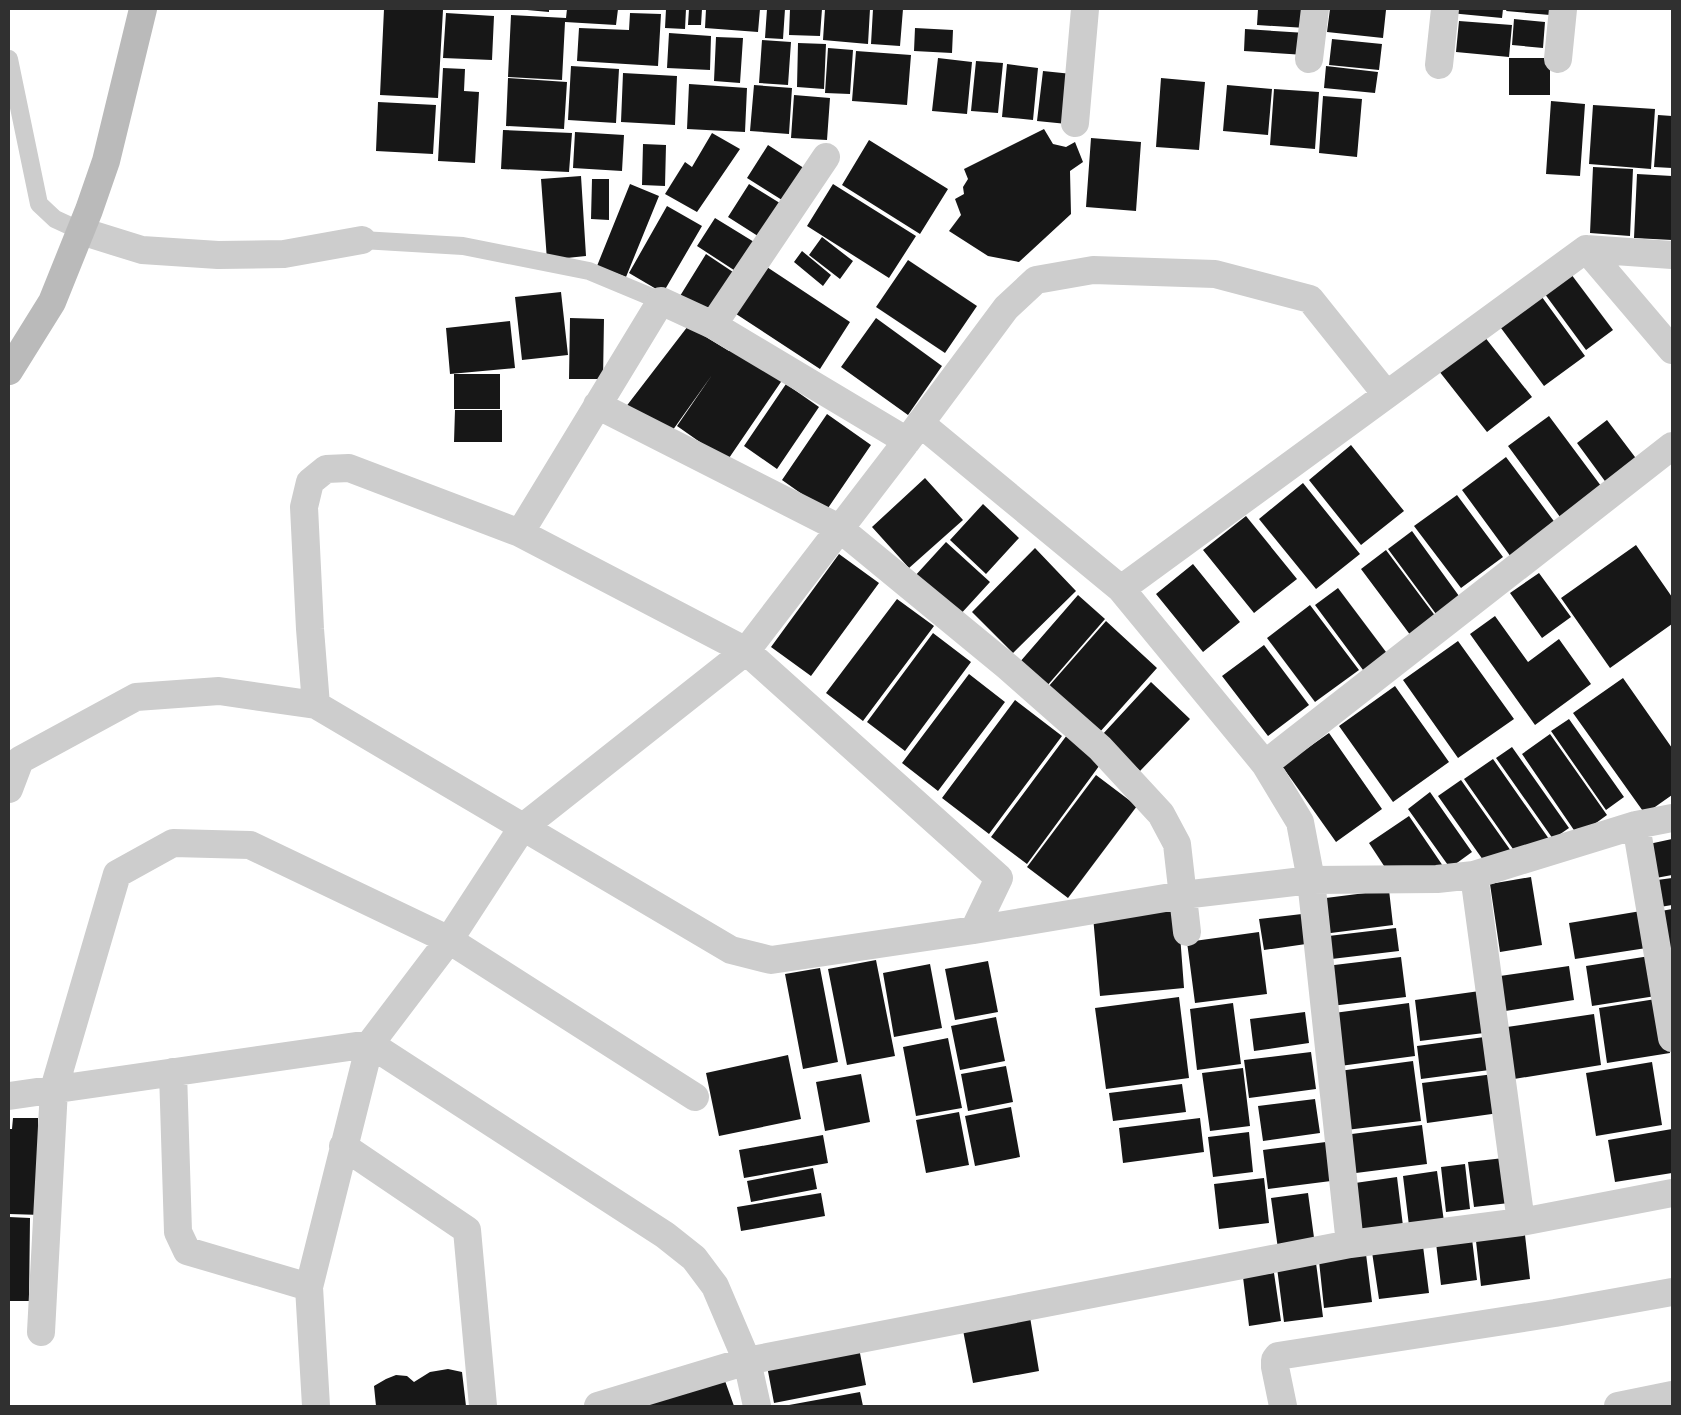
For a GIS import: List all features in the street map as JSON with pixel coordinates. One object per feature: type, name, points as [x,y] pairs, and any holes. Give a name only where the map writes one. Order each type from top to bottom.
[{"type":"main road","points":[[9,371],[52,302],[81,231],[106,161],[143,9]]},
{"type":"street","points":[[1075,123],[1085,9]]},
{"type":"street","points":[[1309,60],[1316,9]]},
{"type":"street","points":[[1439,65],[1445,9]]},
{"type":"street","points":[[1558,59],[1563,9]]},
{"type":"street","points":[[713,325],[826,157]]},
{"type":"street","points":[[81,231],[142,250],[218,255],[284,254],[362,240]]},
{"type":"street","points":[[1586,249],[1672,350]]},
{"type":"street","points":[[1121,589],[1586,249],[1672,254]]},
{"type":"street","points":[[316,1406],[308,1287],[370,1044],[449,940],[522,828],[746,651],[914,432],[1006,308],[1036,280],[1093,270],[1215,274],[1310,299],[1386,394]]},
{"type":"street","points":[[520,533],[661,301],[713,325],[914,432],[1121,589],[1265,764],[1300,822],[1311,880],[1350,1244]]},
{"type":"street","points":[[597,405],[839,528],[1008,667],[1100,748],[1162,814],[1177,844],[1186,932]]},
{"type":"street","points":[[1265,764],[1672,446]]},
{"type":"street","points":[[316,705],[304,507],[310,482],[326,469],[349,468],[520,533],[746,651],[999,878],[974,930]]},
{"type":"street","points":[[9,789],[20,760],[136,697],[219,691],[316,705],[730,950],[771,960],[974,930],[1183,895],[1311,880],[1437,879],[1474,875],[1636,825],[1672,818]]},
{"type":"street","points":[[1636,825],[1672,1038]]},
{"type":"street","points":[[41,1332],[54,1089],[117,874],[173,843],[250,845],[449,940],[695,1097]]},
{"type":"street","points":[[1474,875],[1521,1222]]},
{"type":"street","points":[[9,1096],[370,1044],[665,1235],[694,1258],[715,1286],[747,1361],[757,1406]]},
{"type":"street","points":[[173,1072],[178,1232],[187,1251],[308,1287]]},
{"type":"street","points":[[343,1146],[467,1230],[483,1406]]},
{"type":"street","points":[[609,1405],[747,1361],[1350,1244],[1521,1222],[1672,1193]]},
{"type":"street","points":[[1283,1406],[1274,1360],[1278,1356],[1555,1313],[1672,1292]]},
{"type":"street","points":[[1618,1406],[1672,1395]]},
{"type":"lane","points":[[9,59],[39,204],[55,219],[81,231]]},
{"type":"lane","points":[[362,240],[463,246],[589,271],[661,301]]},
{"type":"building","points":[[384,9],[443,10],[438,98],[380,95]]},
{"type":"building","points":[[549,9],[549,12],[527,10]]},
{"type":"building","points":[[567,9],[618,9],[616,25],[565,22],[562,80],[508,77],[511,15],[566,18]]},
{"type":"building","points":[[666,9],[686,9],[685,29],[665,28]]},
{"type":"building","points":[[689,9],[702,9],[701,25],[688,25]]},
{"type":"building","points":[[706,9],[760,9],[758,32],[705,28]]},
{"type":"building","points":[[767,9],[785,9],[783,39],[765,38]]},
{"type":"building","points":[[790,9],[822,9],[820,36],[789,35]]},
{"type":"building","points":[[825,9],[870,9],[868,44],[823,40]]},
{"type":"building","points":[[873,9],[903,9],[900,46],[871,44]]},
{"type":"building","points":[[1258,9],[1307,9],[1306,28],[1257,25]]},
{"type":"building","points":[[1330,9],[1386,10],[1383,38],[1327,32]]},
{"type":"building","points":[[1451,9],[1503,9],[1502,18],[1450,13]]},
{"type":"building","points":[[1507,9],[1550,9],[1550,15],[1506,11]]},
{"type":"building","points":[[446,13],[494,16],[492,60],[443,58]]},
{"type":"building","points":[[630,13],[661,14],[658,66],[577,61],[579,28],[629,30]]},
{"type":"building","points":[[1514,19],[1545,22],[1543,48],[1512,45]]},
{"type":"building","points":[[1459,21],[1512,25],[1509,57],[1456,52]]},
{"type":"building","points":[[915,28],[953,30],[952,53],[914,51]]},
{"type":"building","points":[[1245,29],[1306,33],[1305,55],[1244,51]]},
{"type":"building","points":[[669,33],[711,36],[710,70],[667,68]]},
{"type":"building","points":[[716,37],[743,38],[740,83],[714,81]]},
{"type":"building","points":[[1332,39],[1382,44],[1379,70],[1329,65]]},
{"type":"building","points":[[762,40],[791,42],[788,85],[759,83]]},
{"type":"building","points":[[798,43],[826,44],[824,89],[797,87]]},
{"type":"building","points":[[828,48],[853,50],[850,94],[825,93]]},
{"type":"building","points":[[856,51],[911,55],[907,105],[852,101]]},
{"type":"building","points":[[938,58],[972,62],[967,114],[932,111]]},
{"type":"building","points":[[1509,58],[1550,58],[1550,95],[1509,95]]},
{"type":"building","points":[[976,61],[1003,63],[998,113],[971,111]]},
{"type":"building","points":[[1007,64],[1038,68],[1033,120],[1002,117]]},
{"type":"building","points":[[571,66],[619,69],[616,123],[568,120]]},
{"type":"building","points":[[1326,66],[1378,72],[1375,93],[1324,88]]},
{"type":"building","points":[[443,68],[465,69],[464,91],[479,92],[475,163],[438,161]]},
{"type":"building","points":[[1043,71],[1072,74],[1067,124],[1037,121]]},
{"type":"building","points":[[623,73],[677,76],[675,125],[621,122]]},
{"type":"building","points":[[508,78],[567,82],[564,129],[506,126]]},
{"type":"building","points":[[1161,78],[1205,82],[1199,150],[1156,147]]},
{"type":"building","points":[[689,84],[747,88],[745,132],[687,129]]},
{"type":"building","points":[[754,85],[792,88],[789,134],[750,131]]},
{"type":"building","points":[[1227,85],[1272,89],[1268,135],[1223,131]]},
{"type":"building","points":[[1274,89],[1319,92],[1315,149],[1270,145]]},
{"type":"building","points":[[794,95],[830,98],[827,140],[791,138]]},
{"type":"building","points":[[1323,96],[1362,99],[1357,157],[1319,153]]},
{"type":"building","points":[[1551,101],[1585,104],[1580,176],[1546,174]]},
{"type":"building","points":[[378,102],[436,105],[433,154],[376,151]]},
{"type":"building","points":[[1593,105],[1655,109],[1651,169],[1589,164]]},
{"type":"building","points":[[1658,115],[1672,116],[1672,168],[1654,167]]},
{"type":"building","points":[[1044,129],[1053,144],[1066,147],[1075,142],[1083,162],[1070,171],[1071,214],[1019,262],[988,256],[949,231],[961,215],[955,199],[964,194],[963,187],[968,179],[964,169]]},
{"type":"building","points":[[503,130],[572,133],[569,172],[501,169]]},
{"type":"building","points":[[575,132],[624,135],[622,171],[573,168]]},
{"type":"building","points":[[712,133],[740,149],[697,212],[665,194],[685,162],[692,167]]},
{"type":"building","points":[[1091,138],[1141,142],[1136,211],[1086,207]]},
{"type":"building","points":[[869,140],[948,189],[920,234],[842,185]]},
{"type":"building","points":[[643,144],[666,145],[665,186],[642,185]]},
{"type":"building","points":[[768,145],[810,172],[790,205],[747,178]]},
{"type":"building","points":[[1593,167],[1633,169],[1630,236],[1590,233]]},
{"type":"building","points":[[1637,174],[1672,176],[1672,240],[1634,238]]},
{"type":"building","points":[[581,176],[586,256],[547,260],[541,179]]},
{"type":"building","points":[[592,179],[609,179],[609,220],[591,219]]},
{"type":"building","points":[[630,184],[659,196],[626,277],[597,266]]},
{"type":"building","points":[[749,184],[783,205],[761,238],[728,217]]},
{"type":"building","points":[[833,184],[916,236],[889,278],[807,226]]},
{"type":"building","points":[[667,206],[702,226],[663,293],[629,273]]},
{"type":"building","points":[[715,218],[759,245],[740,274],[697,246]]},
{"type":"building","points":[[822,237],[853,261],[840,279],[809,255]]},
{"type":"building","points":[[802,251],[831,275],[823,286],[794,262]]},
{"type":"building","points":[[706,254],[736,274],[710,315],[680,296]]},
{"type":"building","points":[[908,260],[977,306],[945,353],[876,307]]},
{"type":"building","points":[[761,263],[850,322],[820,369],[730,310]]},
{"type":"building","points":[[1565,266],[1613,330],[1586,350],[1539,286]]},
{"type":"building","points":[[561,292],[568,355],[522,360],[515,297]]},
{"type":"building","points":[[1539,293],[1585,356],[1544,386],[1498,324]]},
{"type":"building","points":[[570,318],[604,319],[603,379],[569,379]]},
{"type":"building","points":[[876,318],[942,366],[908,415],[841,367]]},
{"type":"building","points":[[510,321],[515,368],[450,374],[446,328]]},
{"type":"building","points":[[688,326],[729,351],[736,341],[785,376],[727,461],[677,426],[712,375],[670,434],[625,408]]},
{"type":"building","points":[[1484,336],[1532,397],[1487,432],[1439,371]]},
{"type":"building","points":[[454,374],[500,374],[500,409],[454,409]]},
{"type":"building","points":[[786,384],[819,407],[777,469],[744,446]]},
{"type":"building","points":[[455,410],[502,410],[502,442],[454,442]]},
{"type":"building","points":[[827,414],[871,445],[826,511],[782,480]]},
{"type":"building","points":[[1549,416],[1604,490],[1563,521],[1508,446]]},
{"type":"building","points":[[1607,420],[1641,465],[1610,488],[1577,443]]},
{"type":"building","points":[[1351,445],[1404,511],[1361,545],[1309,480]]},
{"type":"building","points":[[1506,457],[1556,524],[1511,557],[1462,490]]},
{"type":"building","points":[[925,478],[963,520],[909,568],[872,527]]},
{"type":"building","points":[[1303,483],[1360,554],[1316,589],[1259,519]]},
{"type":"building","points":[[1457,495],[1503,557],[1461,588],[1414,526]]},
{"type":"building","points":[[983,504],[1019,538],[986,574],[950,540]]},
{"type":"building","points":[[1246,516],[1297,579],[1254,613],[1203,550]]},
{"type":"building","points":[[1412,531],[1459,596],[1436,614],[1388,549]]},
{"type":"building","points":[[946,542],[990,582],[958,617],[914,577]]},
{"type":"building","points":[[1636,545],[1672,597],[1672,624],[1610,668],[1561,598]]},
{"type":"building","points":[[1035,548],[1076,591],[1013,653],[972,612]]},
{"type":"building","points":[[1386,550],[1436,617],[1411,636],[1361,569]]},
{"type":"building","points":[[839,554],[879,583],[811,676],[771,647]]},
{"type":"building","points":[[1193,564],[1240,622],[1203,652],[1156,594]]},
{"type":"building","points":[[1539,573],[1571,617],[1542,638],[1510,593]]},
{"type":"building","points":[[1338,588],[1389,656],[1366,674],[1315,605]]},
{"type":"building","points":[[1078,595],[1105,619],[1046,687],[1019,663]]},
{"type":"building","points":[[897,599],[934,626],[863,721],[826,693]]},
{"type":"building","points":[[1310,605],[1359,670],[1315,702],[1267,638]]},
{"type":"building","points":[[1495,616],[1528,662],[1559,639],[1591,684],[1535,725],[1470,634]]},
{"type":"building","points":[[1106,621],[1157,668],[1099,733],[1048,687]]},
{"type":"building","points":[[933,633],[971,662],[905,751],[867,722]]},
{"type":"building","points":[[1458,641],[1514,719],[1458,758],[1403,680]]},
{"type":"building","points":[[1264,645],[1309,705],[1268,736],[1222,676]]},
{"type":"building","points":[[969,674],[1005,702],[938,791],[902,763]]},
{"type":"building","points":[[1623,678],[1672,748],[1672,795],[1645,814],[1573,713]]},
{"type":"building","points":[[1151,682],[1190,719],[1140,771],[1102,735]]},
{"type":"building","points":[[1395,686],[1449,762],[1393,802],[1339,726]]},
{"type":"building","points":[[1015,700],[1062,736],[989,834],[942,798]]},
{"type":"building","points":[[1569,719],[1624,797],[1606,810],[1551,731]]},
{"type":"building","points":[[1329,733],[1382,809],[1336,842],[1282,766]]},
{"type":"building","points":[[1550,734],[1607,815],[1578,836],[1522,754]]},
{"type":"building","points":[[1067,735],[1102,762],[1027,864],[991,837]]},
{"type":"building","points":[[1512,747],[1569,828],[1553,839],[1496,758]]},
{"type":"building","points":[[1493,759],[1549,839],[1520,859],[1464,779]]},
{"type":"building","points":[[1096,775],[1137,806],[1068,898],[1027,867]]},
{"type":"building","points":[[1461,780],[1511,851],[1488,867],[1438,796]]},
{"type":"building","points":[[1430,792],[1472,852],[1450,868],[1408,809]]},
{"type":"building","points":[[1409,816],[1443,866],[1390,875],[1369,843]]},
{"type":"building","points":[[1672,839],[1672,875],[1656,878],[1649,844]]},
{"type":"building","points":[[1531,877],[1542,945],[1500,952],[1490,884]]},
{"type":"building","points":[[1672,878],[1672,905],[1654,908],[1650,881]]},
{"type":"building","points":[[1389,890],[1393,925],[1323,934],[1318,899]]},
{"type":"building","points":[[1178,908],[1184,988],[1100,996],[1093,916]]},
{"type":"building","points":[[1672,909],[1672,948],[1661,949],[1656,912]]},
{"type":"building","points":[[1647,910],[1653,947],[1575,959],[1569,923]]},
{"type":"building","points":[[1302,914],[1306,944],[1264,950],[1259,919]]},
{"type":"building","points":[[1396,928],[1399,951],[1323,960],[1320,937]]},
{"type":"building","points":[[1259,932],[1267,994],[1195,1003],[1187,942]]},
{"type":"building","points":[[1656,955],[1662,995],[1592,1006],[1586,966]]},
{"type":"building","points":[[1401,957],[1406,997],[1331,1006],[1326,966]]},
{"type":"building","points":[[876,960],[895,1056],[847,1065],[828,969]]},
{"type":"building","points":[[988,961],[998,1012],[955,1020],[945,969]]},
{"type":"building","points":[[930,964],[942,1028],[894,1037],[883,973]]},
{"type":"building","points":[[1569,966],[1574,1000],[1499,1012],[1493,977]]},
{"type":"building","points":[[820,968],[838,1062],[803,1069],[785,974]]},
{"type":"building","points":[[1487,990],[1492,1032],[1420,1041],[1415,1000]]},
{"type":"building","points":[[1179,997],[1189,1078],[1106,1089],[1095,1008]]},
{"type":"building","points":[[1662,998],[1670,1053],[1607,1063],[1599,1008]]},
{"type":"building","points":[[1233,1003],[1241,1064],[1197,1070],[1190,1009]]},
{"type":"building","points":[[1409,1003],[1415,1056],[1340,1066],[1334,1013]]},
{"type":"building","points":[[1305,1012],[1309,1043],[1254,1051],[1250,1019]]},
{"type":"building","points":[[1594,1014],[1601,1065],[1514,1079],[1507,1027]]},
{"type":"building","points":[[996,1017],[1005,1061],[960,1070],[951,1026]]},
{"type":"building","points":[[1492,1036],[1497,1069],[1421,1079],[1417,1046]]},
{"type":"building","points":[[948,1038],[962,1108],[916,1116],[903,1047]]},
{"type":"building","points":[[1311,1052],[1316,1089],[1249,1098],[1244,1060]]},
{"type":"building","points":[[788,1055],[801,1119],[719,1136],[706,1073]]},
{"type":"building","points":[[1413,1061],[1421,1121],[1346,1130],[1339,1071]]},
{"type":"building","points":[[1652,1062],[1662,1125],[1596,1136],[1586,1073]]},
{"type":"building","points":[[1006,1066],[1013,1102],[968,1111],[961,1074]]},
{"type":"building","points":[[1243,1068],[1250,1126],[1210,1131],[1202,1073]]},
{"type":"building","points":[[861,1074],[870,1122],[825,1131],[816,1082]]},
{"type":"building","points":[[1494,1074],[1499,1113],[1427,1123],[1422,1083]]},
{"type":"building","points":[[1182,1084],[1186,1112],[1113,1121],[1109,1093]]},
{"type":"building","points":[[1315,1099],[1320,1133],[1263,1141],[1258,1106]]},
{"type":"building","points":[[1011,1107],[1020,1157],[975,1166],[965,1116]]},
{"type":"building","points":[[959,1112],[969,1165],[926,1173],[916,1120]]},
{"type":"building","points":[[13,1118],[38,1118],[38,1129],[44,1129],[42,1215],[9,1214],[9,1129],[12,1129]]},
{"type":"building","points":[[1200,1118],[1204,1152],[1123,1163],[1119,1128]]},
{"type":"building","points":[[1422,1125],[1427,1164],[1348,1174],[1344,1135]]},
{"type":"building","points":[[1672,1129],[1672,1173],[1615,1182],[1608,1140]]},
{"type":"building","points":[[1249,1132],[1253,1172],[1213,1177],[1208,1137]]},
{"type":"building","points":[[823,1135],[828,1163],[744,1178],[739,1150]]},
{"type":"building","points":[[1326,1142],[1331,1181],[1268,1189],[1263,1150]]},
{"type":"building","points":[[1504,1158],[1509,1203],[1474,1207],[1468,1162]]},
{"type":"building","points":[[1465,1164],[1470,1209],[1446,1212],[1441,1167]]},
{"type":"building","points":[[813,1168],[817,1189],[751,1202],[747,1181]]},
{"type":"building","points":[[1437,1171],[1445,1229],[1410,1234],[1403,1176]]},
{"type":"building","points":[[1397,1177],[1403,1226],[1361,1231],[1355,1183]]},
{"type":"building","points":[[1264,1178],[1269,1223],[1219,1229],[1214,1184]]},
{"type":"building","points":[[821,1193],[825,1216],[741,1231],[737,1207]]},
{"type":"building","points":[[1308,1193],[1315,1245],[1278,1249],[1271,1198]]},
{"type":"building","points":[[9,1217],[30,1218],[29,1301],[9,1301]]},
{"type":"building","points":[[1525,1235],[1530,1279],[1481,1286],[1476,1241]]},
{"type":"building","points":[[1472,1239],[1477,1280],[1441,1285],[1436,1243]]},
{"type":"building","points":[[1423,1246],[1429,1293],[1379,1299],[1372,1252]]},
{"type":"building","points":[[1366,1254],[1372,1302],[1324,1308],[1319,1261]]},
{"type":"building","points":[[1315,1255],[1323,1317],[1284,1322],[1276,1260]]},
{"type":"building","points":[[1274,1273],[1281,1321],[1249,1326],[1243,1277]]},
{"type":"building","points":[[1030,1317],[1039,1371],[973,1383],[963,1330]]},
{"type":"building","points":[[859,1348],[866,1385],[774,1403],[767,1366]]},
{"type":"building","points":[[448,1369],[462,1372],[466,1406],[376,1406],[374,1386],[386,1379],[396,1375],[407,1376],[414,1382],[430,1372]]},
{"type":"building","points":[[724,1378],[734,1406],[641,1406]]},
{"type":"building","points":[[860,1392],[863,1406],[789,1406],[789,1405]]}]
